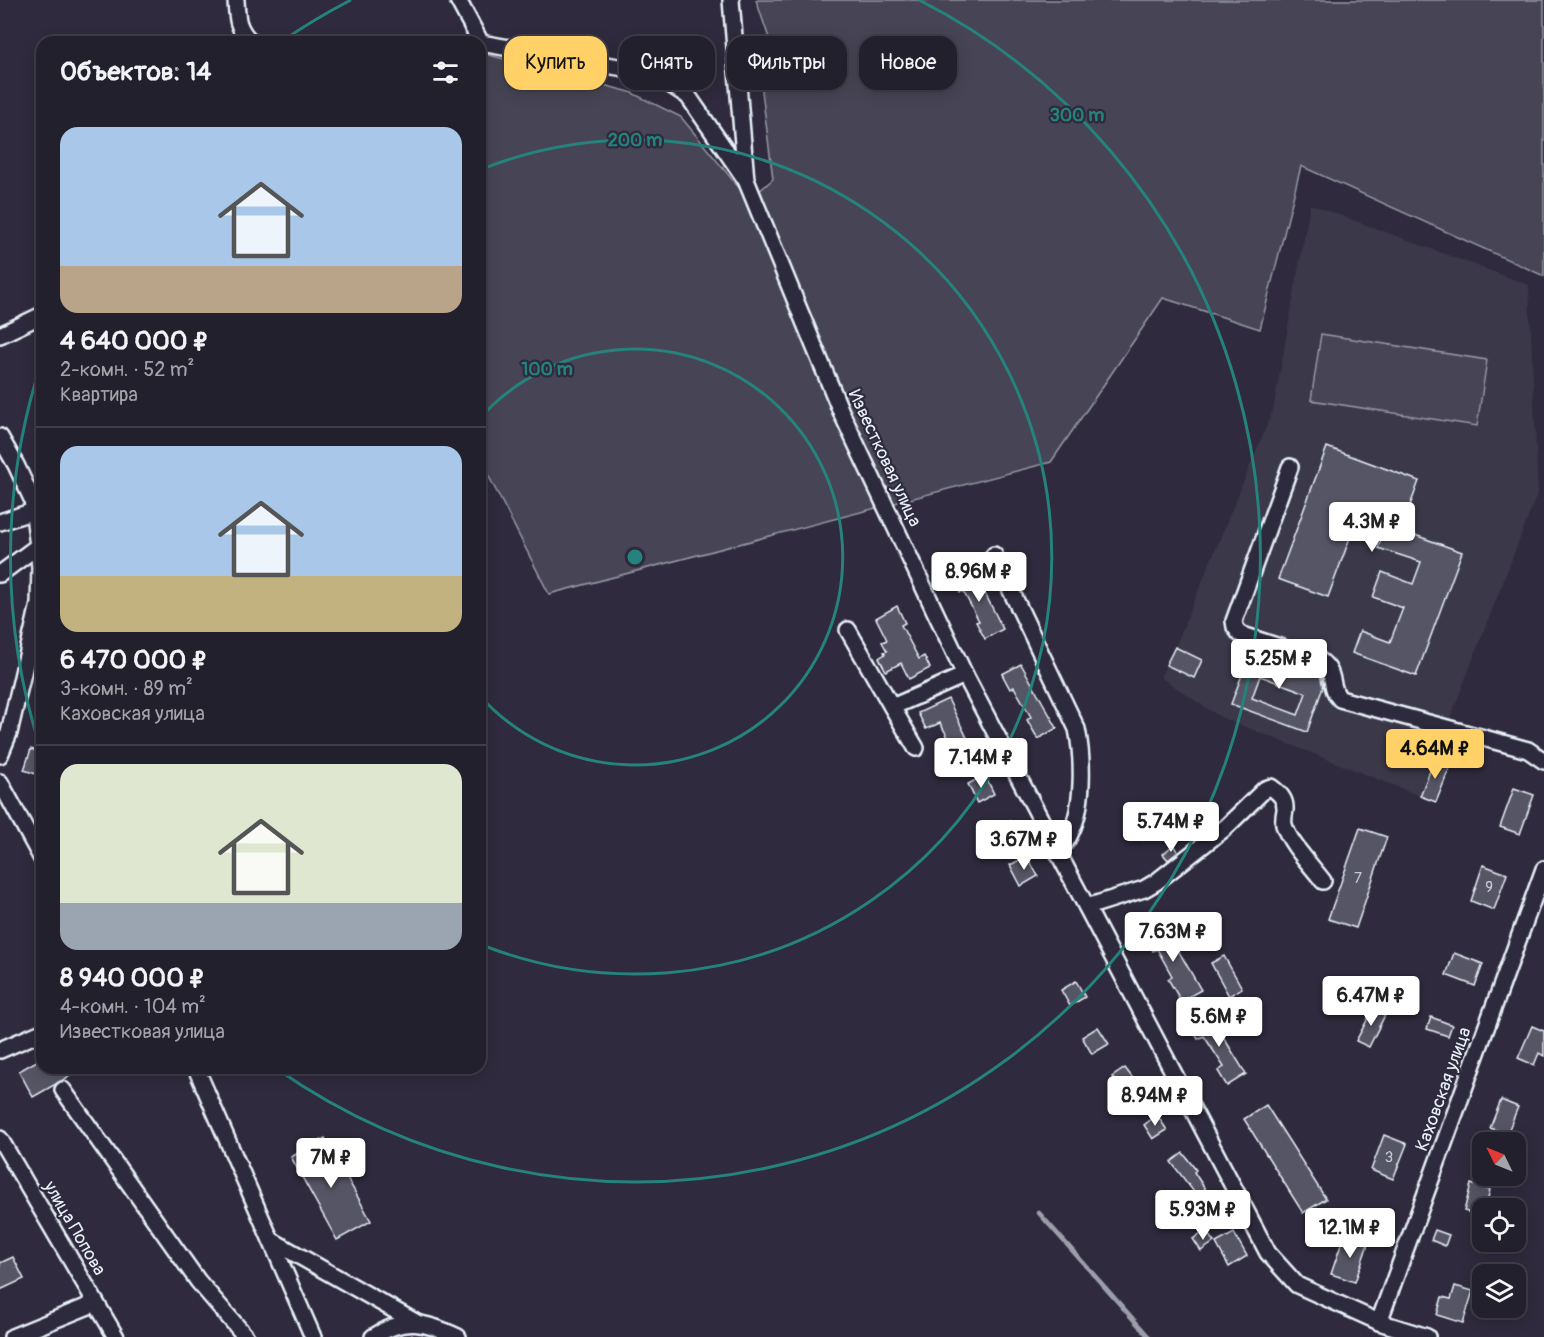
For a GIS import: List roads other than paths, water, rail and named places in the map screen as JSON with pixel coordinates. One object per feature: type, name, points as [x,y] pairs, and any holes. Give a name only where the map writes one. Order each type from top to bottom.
[{"type":"street","points":[[236,0],[237,22],[245,36]]},
{"type":"street","points":[[458,0],[477,36]]},
{"type":"street","name":"Известковая улица","points":[[731,0],[746,180],[842,414],[965,675],[1268,1253],[1297,1284],[1379,1322],[1427,1337]]},
{"type":"street","points":[[486,44],[641,71],[666,81],[688,96],[746,180]]},
{"type":"street","points":[[0,335],[36,318]]},
{"type":"street","points":[[0,437],[32,500],[36,523]]},
{"type":"street","points":[[1290,467],[1234,621],[1240,634],[1318,660],[1331,672],[1336,695],[1340,699],[1528,750],[1544,761]]},
{"type":"street","points":[[0,522],[34,511]]},
{"type":"street","points":[[0,574],[36,549]]},
{"type":"street","points":[[994,555],[1077,729],[1080,742],[1079,811],[1071,834],[1058,852]]},
{"type":"street","points":[[0,755],[9,733],[36,617]]},
{"type":"street","points":[[848,630],[916,748]]},
{"type":"street","points":[[892,707],[965,675]]},
{"type":"street","points":[[0,782],[36,848]]},
{"type":"street","points":[[1087,907],[1144,889],[1156,882],[1225,828],[1266,789],[1271,787],[1279,792],[1286,806],[1283,823],[1291,839],[1323,880]]},
{"type":"street","name":"Каховская улица","points":[[1379,1322],[1544,869]]},
{"type":"street","points":[[0,1050],[36,1035]]},
{"type":"street","points":[[199,1074],[313,1337]]},
{"type":"street","points":[[63,1090],[198,1281],[246,1337]]},
{"type":"street","name":"улица Попова","points":[[0,1139],[116,1337]]},
{"type":"street","points":[[271,1240],[417,1323],[458,1337]]},
{"type":"street","points":[[12,1337],[96,1303]]},
{"type":"street","points":[[373,1337],[396,1325],[417,1323]]},
{"type":"waterway","points":[[1039,1213],[1149,1337]]}]
